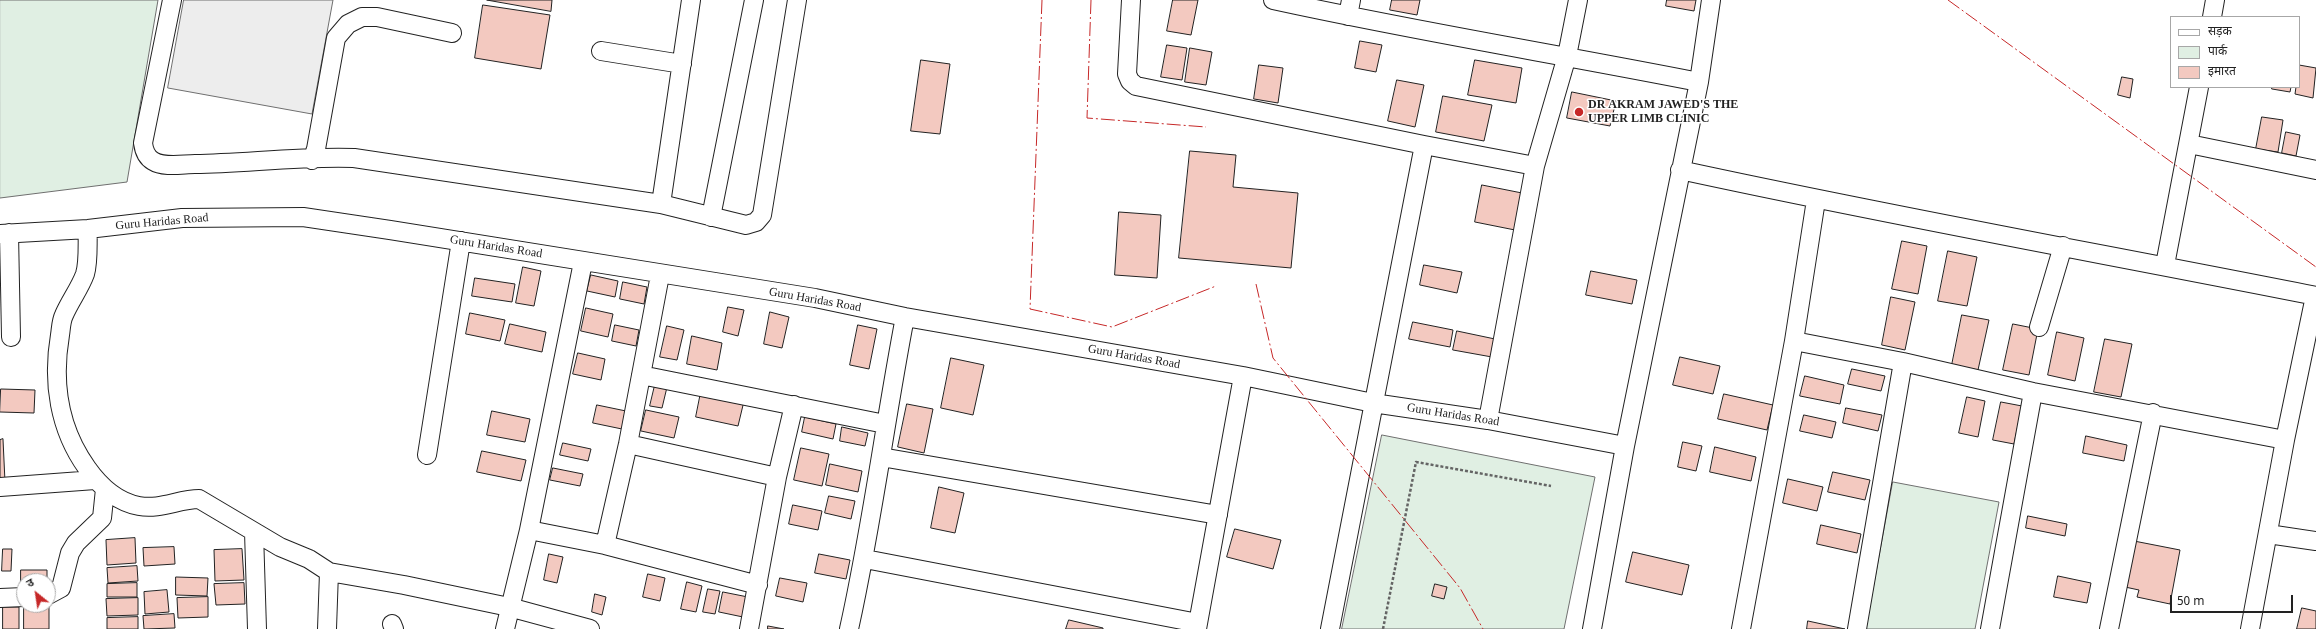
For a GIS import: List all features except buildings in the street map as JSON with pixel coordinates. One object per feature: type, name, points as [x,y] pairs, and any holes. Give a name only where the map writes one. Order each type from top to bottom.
[{"type":"street","points":[[172,0],[143,143],[145,153],[154,162],[165,164],[354,158],[661,204],[746,225],[756,222],[762,215],[797,0]]},
{"type":"street","points":[[661,204],[691,0]]},
{"type":"street","points":[[711,217],[754,0]]},
{"type":"street","points":[[1131,0],[1127,74],[1130,82],[1136,86],[1424,146],[1535,166]]},
{"type":"street","points":[[1273,0],[1349,8],[1567,56],[1698,82]]},
{"type":"street","points":[[1488,420],[1535,166],[1567,56],[1578,0]]},
{"type":"street","points":[[1592,629],[1625,446],[1698,82],[1711,0]]},
{"type":"street","points":[[2212,16],[2215,0]]},
{"type":"street","points":[[312,160],[316,149],[336,38],[348,24],[362,18],[378,17],[452,33]]},
{"type":"street","points":[[601,51],[682,64]]},
{"type":"street","points":[[2164,265],[2199,88]]},
{"type":"street","points":[[2188,144],[2316,170]]},
{"type":"street","points":[[1330,629],[1424,146]]},
{"type":"street","points":[[1680,170],[1816,200],[2164,265],[2316,296],[2285,440],[2250,629]]},
{"type":"street","points":[[1742,629],[1794,341],[1816,200]]},
{"type":"street","name":"Guru Haridas Road","points":[[4,234],[88,229],[182,218],[303,218],[461,241],[660,275],[815,298],[905,318],[1243,376],[1373,403],[1488,420],[1625,446]]},
{"type":"street","points":[[88,229],[85,273],[63,316],[56,354],[56,372],[62,422],[73,446],[100,485],[130,504],[141,506],[156,507],[190,499],[199,499],[280,547],[309,559],[329,572],[404,585],[510,607],[590,629]]},
{"type":"street","points":[[4,234],[11,337]]},
{"type":"street","points":[[427,455],[461,241]]},
{"type":"street","points":[[2039,327],[2063,246]]},
{"type":"street","points":[[505,629],[528,530],[583,262]]},
{"type":"street","points":[[605,545],[628,444],[660,275]]},
{"type":"street","points":[[849,629],[865,559],[885,424],[905,318]]},
{"type":"street","points":[[1794,341],[1903,362],[2033,392],[2153,413],[2285,440]]},
{"type":"street","points":[[1857,629],[1903,362]]},
{"type":"street","points":[[641,375],[885,424]]},
{"type":"street","points":[[865,559],[1197,626],[1243,376]]},
{"type":"street","points":[[1990,629],[2033,392]]},
{"type":"street","points":[[749,629],[777,477],[794,405]]},
{"type":"street","points":[[2109,629],[2153,413]]},
{"type":"street","points":[[628,444],[777,477]]},
{"type":"street","points":[[881,457],[1218,515]]},
{"type":"street","points":[[0,487],[100,485]]},
{"type":"street","points":[[56,592],[64,584],[68,560],[76,543],[102,518],[100,485]]},
{"type":"street","points":[[528,530],[605,545],[758,585]]},
{"type":"street","points":[[254,532],[257,629]]},
{"type":"street","points":[[2268,534],[2316,541]]},
{"type":"street","points":[[328,629],[329,572]]},
{"type":"street","points":[[0,598],[16,597]]},
{"type":"path","points":[[1383,629],[1416,462],[1552,486]]},
{"type":"green space","points":[[0,0],[158,0],[127,182],[0,198]]},
{"type":"green space","points":[[1382,435],[1595,477],[1564,629],[1342,629]]},
{"type":"green space","points":[[1893,482],[1999,502],[1975,629],[1866,629]]},
{"type":"shaded area","points":[[184,0],[333,0],[312,114],[168,88]]},
{"type":"power","points":[[1042,0],[1030,309],[1112,327],[1216,286]]},
{"type":"power","points":[[1091,0],[1087,118],[1206,127]]},
{"type":"power","points":[[1948,0],[2316,267]]},
{"type":"power","points":[[1256,284],[1273,358],[1460,588],[1483,629]]},
{"type":"place","name":"DR AKRAM JAWED'S THE UPPER LIMB CLINIC","points":[[1579,112]]}]
